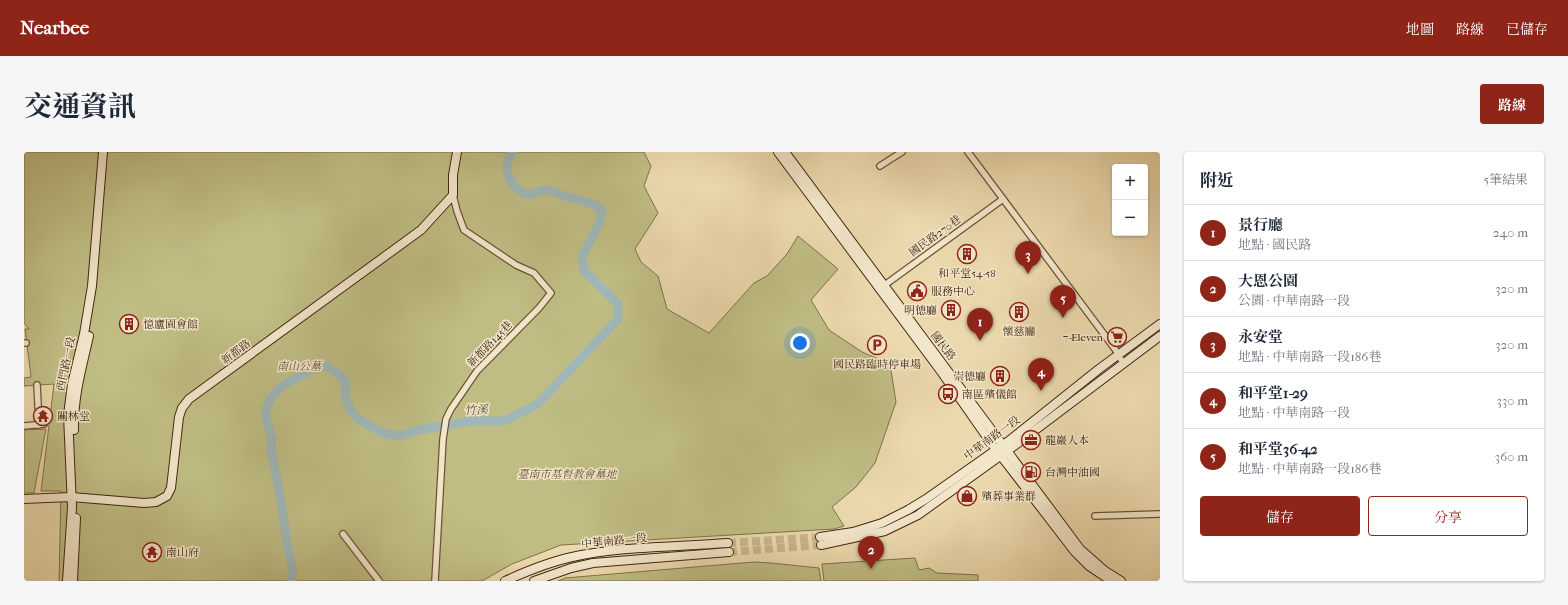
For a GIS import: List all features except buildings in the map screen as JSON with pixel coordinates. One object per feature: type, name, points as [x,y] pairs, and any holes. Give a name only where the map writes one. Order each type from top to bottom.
[{"type":"street","name":"西門路一段","points":[[67,581],[74,497],[68,415],[72,384],[84,334],[92,286],[103,152]]},
{"type":"street","name":"西門路一段","points":[[73,581],[74,414],[78,384],[90,334],[97,286],[109,152]]},
{"type":"street","points":[[453,195],[453,175],[457,152]]},
{"type":"street","name":"國民路","points":[[778,152],[882,287]]},
{"type":"street","name":"國民路","points":[[785,152],[1075,552],[1089,566],[1112,581]]},
{"type":"street","points":[[880,166],[902,152]]},
{"type":"street","points":[[968,152],[1118,354],[1123,363]]},
{"type":"street","name":"新都路","points":[[24,499],[74,497],[144,503],[156,502],[164,499],[168,496],[171,488],[179,417],[182,408],[189,399],[421,230],[453,195]]},
{"type":"street","name":"新都路145巷","points":[[435,581],[443,439],[446,419],[451,409],[477,371],[552,293],[534,273],[516,264],[464,230],[453,195]]},
{"type":"street","name":"國民路270巷","points":[[882,287],[1003,199]]},
{"type":"street","name":"中華南路一段","points":[[1002,450],[1118,354],[1160,324]]},
{"type":"street","name":"中華南路一段","points":[[821,541],[882,523],[908,510],[1002,450],[1160,336]]},
{"type":"street","points":[[24,426],[42,425],[37,385]]},
{"type":"street","name":"國民路","points":[[1002,450],[1080,549],[1105,571],[1121,581]]},
{"type":"street","points":[[1095,516],[1160,514]]},
{"type":"street","points":[[343,534],[379,581]]},
{"type":"street","name":"中華南路一段","points":[[505,581],[531,569],[593,553],[728,544]]},
{"type":"street","name":"中華南路一段","points":[[534,581],[571,568],[593,563],[729,552]]},
{"type":"green space","name":"南山公墓","points":[[24,152],[644,152],[651,166],[644,186],[658,213],[635,249],[641,262],[658,276],[667,309],[709,333],[754,283],[767,276],[787,254],[798,236],[838,269],[811,300],[829,330],[862,352],[890,364],[896,402],[875,463],[856,487],[832,507],[844,526],[834,529],[561,545],[512,564],[482,581],[59,581],[61,491],[41,491],[54,384],[24,386],[24,378],[31,377],[25,329],[29,329],[24,323]]},
{"type":"green space","points":[[46,429],[34,493],[24,493],[24,430]]},
{"type":"green space","points":[[915,558],[919,570],[929,568],[937,573],[978,575],[978,581],[824,581],[822,564]]},
{"type":"green space","points":[[754,562],[819,568],[821,581],[558,581],[565,578]]},
{"type":"waterway","name":"竹溪","points":[[292,581],[293,572],[271,450],[272,438],[266,418],[266,408],[272,397],[281,387],[312,369],[326,366],[336,372],[346,382],[345,396],[350,409],[358,419],[383,433],[400,436],[418,430],[470,421],[504,421],[538,404],[618,319],[618,304],[584,270],[582,257],[599,224],[602,210],[590,203],[551,191],[545,190],[527,194],[519,190],[511,181],[507,169],[509,157],[513,152]]},
{"type":"tunnel","points":[[728,543],[820,537]]},
{"type":"tunnel","points":[[729,552],[821,545]]},
{"type":"place","name":"和平堂54-58","points":[[967,254]]},
{"type":"place","name":"永安堂","points":[[1028,274]]},
{"type":"place","name":"服務中心","points":[[917,291]]},
{"type":"place","name":"明德廳","points":[[951,310]]},
{"type":"place","name":"懷慈廳","points":[[1019,312]]},
{"type":"place","name":"和平堂36-42","points":[[1063,318]]},
{"type":"place","name":"憶廬園會館","points":[[129,324]]},
{"type":"place","name":"7-Eleven","points":[[1117,337]]},
{"type":"place","name":"景行廳","points":[[980,341]]},
{"type":"place","name":"國民路臨時停車場","points":[[877,345]]},
{"type":"place","name":"崇德廳","points":[[1000,376]]},
{"type":"place","name":"和平堂1-29","points":[[1041,391]]},
{"type":"place","name":"南區殯儀館","points":[[948,394]]},
{"type":"place","name":"關林堂","points":[[43,416]]},
{"type":"place","name":"龍巖人本","points":[[1031,440]]},
{"type":"place","name":"台灣中油國","points":[[1031,472]]},
{"type":"place","name":"殯葬事業群","points":[[967,496]]},
{"type":"place","name":"南山府","points":[[152,552]]},
{"type":"place","name":"大恩公園","points":[[871,569]]},
{"type":"park label","name":"臺南市基督教會墓地","points":[[567,474]]}]
